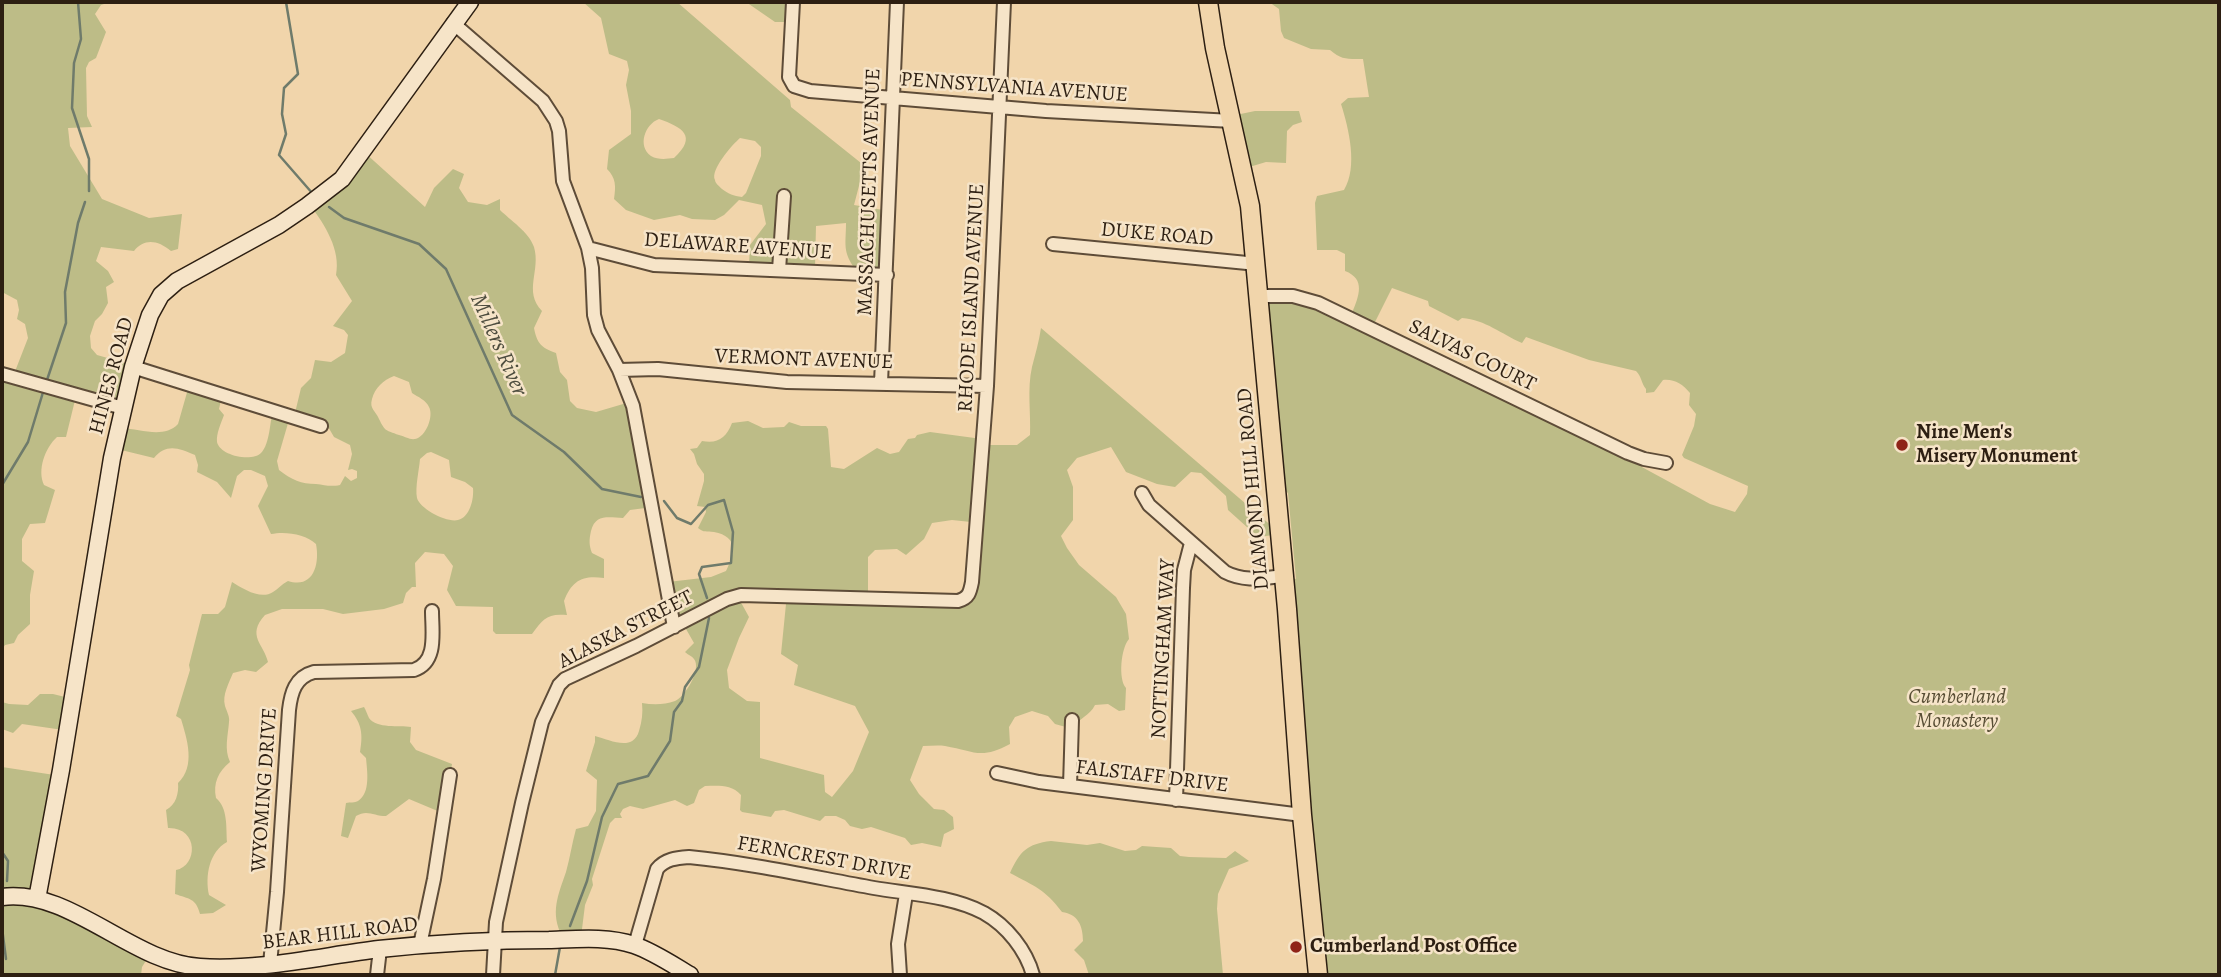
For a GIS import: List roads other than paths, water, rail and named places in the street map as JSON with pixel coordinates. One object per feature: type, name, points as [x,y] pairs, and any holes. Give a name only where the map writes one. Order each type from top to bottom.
[{"type":"main road","name":"DIAMOND HILL ROAD","points":[[1208,2],[1215,48],[1250,206],[1318,975]]},
{"type":"street","name":"HINES ROAD","points":[[37,899],[112,458],[133,367],[150,315],[168,288],[279,225],[342,179],[470,2]]},
{"type":"street","name":"PENNSYLVANIA AVENUE","points":[[793,2],[789,77],[794,86],[837,94],[1232,121]]},
{"type":"street","name":"MASSACHUSETTS AVENUE","points":[[881,383],[897,2]]},
{"type":"street","name":"RHODE ISLAND AVENUE","points":[[969,595],[987,386],[1004,2]]},
{"type":"street","points":[[453,23],[520,80],[551,111],[559,131],[561,167],[567,194],[589,248],[594,315],[598,330],[628,391],[637,427],[674,627]]},
{"type":"street","points":[[779,270],[783,196]]},
{"type":"street","name":"DUKE ROAD","points":[[1053,244],[1247,263],[1256,260]]},
{"type":"street","name":"DELAWARE AVENUE","points":[[589,248],[654,265],[887,275]]},
{"type":"street","name":"SALVAS COURT","points":[[1259,296],[1293,296],[1318,303],[1628,453],[1666,463]]},
{"type":"street","points":[[133,367],[321,426]]},
{"type":"street","name":"VERMONT AVENUE","points":[[618,370],[658,369],[787,382],[987,386]]},
{"type":"street","points":[[2,374],[123,408]]},
{"type":"street","points":[[1143,493],[1149,505],[1225,572],[1246,579],[1284,576]]},
{"type":"street","name":"NOTTINGHAM WAY","points":[[1176,800],[1184,570],[1191,543]]},
{"type":"street","name":"ALASKA STREET","points":[[493,975],[496,922],[542,722],[559,685],[565,679],[727,599],[741,595],[958,601],[969,595]]},
{"type":"street","name":"WYOMING DRIVE","points":[[270,964],[289,710],[294,688],[303,676],[314,672],[414,670],[422,667],[430,656],[432,611]]},
{"type":"street","points":[[1070,786],[1072,720]]},
{"type":"street","name":"FALSTAFF DRIVE","points":[[997,773],[1039,782],[1303,815]]},
{"type":"street","points":[[420,946],[435,879],[450,775]]},
{"type":"street","name":"FERNCREST DRIVE","points":[[635,945],[645,903],[662,862],[678,858],[708,859],[948,901],[974,908],[997,922],[1016,942],[1033,975]]},
{"type":"street","points":[[900,975],[898,944],[906,894]]},
{"type":"street","name":"BEAR HILL ROAD","points":[[2,897],[37,899],[70,912],[165,960],[184,965],[220,967],[270,964],[380,949],[495,940],[614,940],[635,945],[690,975]]},
{"type":"street","points":[[377,975],[380,949]]},
{"type":"waterway","points":[[78,2],[81,39],[74,63],[72,108],[89,159],[89,191]]},
{"type":"waterway","name":"Millers River","points":[[286,2],[298,74],[284,88],[282,114],[286,134],[279,155],[313,194]]},
{"type":"waterway","points":[[46,383],[66,323],[65,292],[78,223],[85,202]]},
{"type":"waterway","name":"Millers River","points":[[329,207],[344,218],[419,244],[446,269],[512,415],[564,452],[602,489],[641,497]]},
{"type":"waterway","points":[[2,485],[28,442],[44,389]]},
{"type":"waterway","name":"Millers River","points":[[664,501],[677,518],[691,524],[708,505],[724,500],[733,532],[731,563],[702,567],[699,574],[707,598]]},
{"type":"waterway","name":"Millers River","points":[[570,926],[587,881],[602,817],[618,784],[648,776],[670,741],[674,712],[682,701],[685,687],[699,667],[709,618]]},
{"type":"waterway","points":[[2,852],[8,861],[7,881]]},
{"type":"waterway","points":[[2,928],[6,959]]},
{"type":"waterway","name":"Millers River","points":[[555,975],[560,947]]},
{"type":"place","name":"Nine Men's Misery Monument","points":[[1902,445]]},
{"type":"place","name":"Cumberland Post Office","points":[[1296,947]]},
{"type":"park label","name":"Cumberland Monastery","points":[[1957,710]]}]
